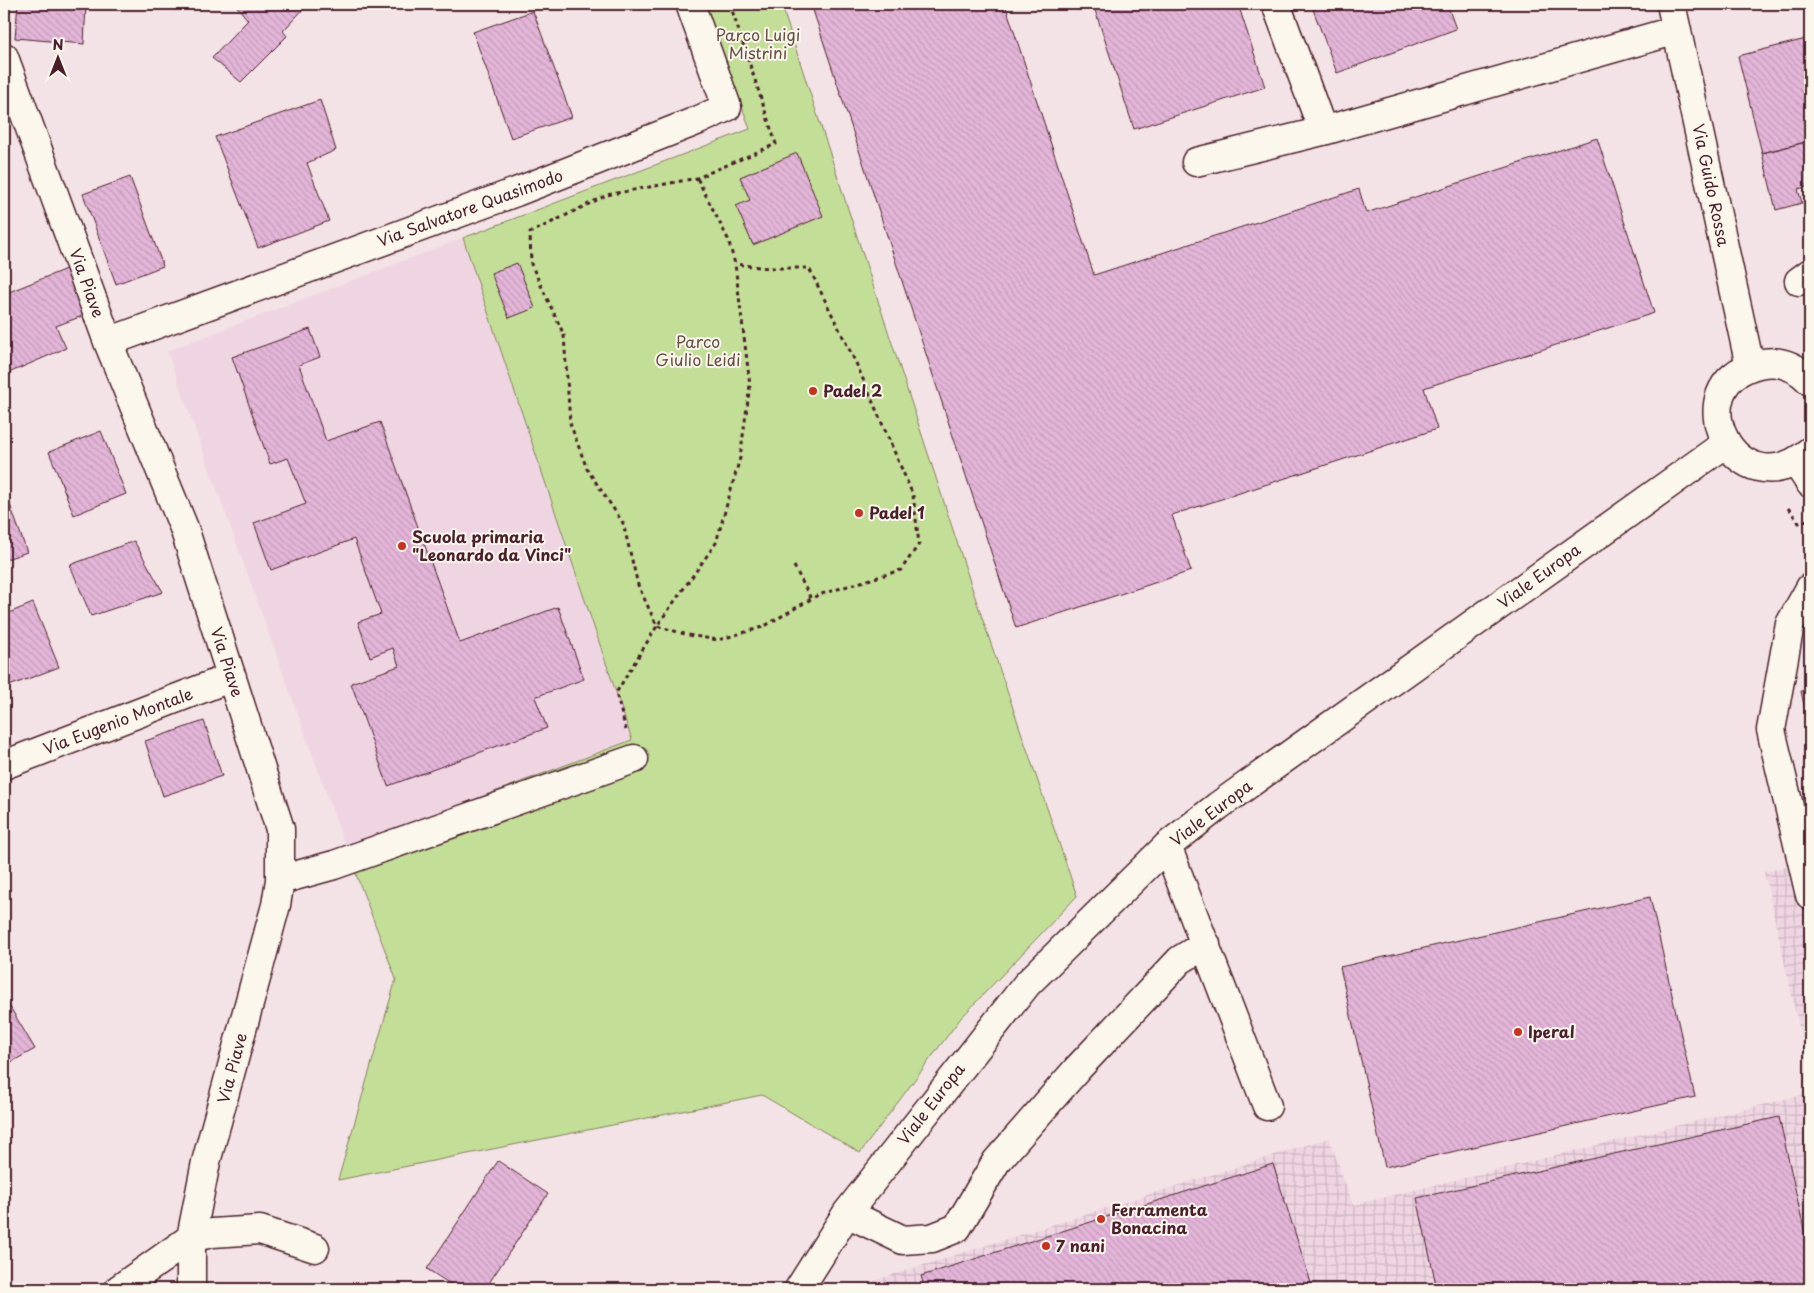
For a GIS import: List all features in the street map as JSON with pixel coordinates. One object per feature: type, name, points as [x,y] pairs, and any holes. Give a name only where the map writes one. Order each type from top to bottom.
[{"type":"street","name":"Via Salvatore Quasimodo","points":[[108,342],[516,192],[699,120],[727,107],[690,4]]},
{"type":"street","points":[[1276,4],[1323,132]]},
{"type":"street","name":"Via Guido Rossa","points":[[1671,4],[1750,366]]},
{"type":"street","points":[[1196,162],[1323,132],[1678,30]]},
{"type":"street","name":"Via Piave","points":[[4,56],[108,342],[184,528],[280,829],[280,880],[276,905],[206,1162],[191,1238],[191,1289]]},
{"type":"street","points":[[1805,466],[1781,468],[1757,466],[1736,455],[1725,444],[1719,432],[1718,406],[1729,381],[1750,366],[1768,362],[1786,364],[1801,372],[1810,381]]},
{"type":"street","name":"Viale Europa","points":[[799,1289],[847,1213],[1027,984],[1167,846],[1218,806],[1725,444]]},
{"type":"street","points":[[1810,588],[1790,624],[1771,730],[1805,856],[1810,895]]},
{"type":"street","name":"Via Eugenio Montale","points":[[4,766],[232,677]]},
{"type":"street","points":[[280,880],[334,865],[634,758]]},
{"type":"street","points":[[1167,846],[1267,1106]]},
{"type":"street","points":[[847,1213],[903,1240],[932,1238],[957,1228],[996,1162],[1079,1067],[1180,960],[1206,944]]},
{"type":"street","points":[[119,1289],[191,1238],[212,1233],[260,1230],[315,1248]]},
{"type":"path","points":[[656,626],[638,585],[623,523],[587,469],[570,423],[564,335],[531,264],[530,234],[607,195],[697,178],[776,144],[730,4]]},
{"type":"path","points":[[634,758],[616,693],[656,626],[716,543],[740,458],[750,385],[735,264],[728,239],[697,178]]},
{"type":"path","points":[[656,626],[688,635],[718,640],[763,627],[811,599],[901,570],[919,544],[913,495],[856,363],[809,268],[768,268],[735,264]]},
{"type":"path","points":[[1788,507],[1799,523],[1810,519]]},
{"type":"path","points":[[794,566],[811,599]]},
{"type":"shaded area","name":"Scuola primaria \"Leonardo da Vinci\"","points":[[463,238],[632,741],[346,848],[167,351]]},
{"type":"shaded area","points":[[1810,862],[1810,1076],[1764,872]]},
{"type":"shaded area","points":[[1810,1093],[1810,1289],[856,1289],[879,1279],[1329,1138],[1353,1205]]},
{"type":"green space","points":[[705,4],[781,4],[973,591],[1077,896],[960,1019],[860,1153],[762,1095],[338,1180],[396,979],[346,848],[632,740],[463,238],[750,129]]},
{"type":"building","points":[[18,4],[86,4],[84,44],[15,38]]},
{"type":"building","points":[[235,4],[308,4],[283,31],[287,36],[241,82],[212,58],[248,20]]},
{"type":"building","points":[[811,4],[1005,4],[1094,275],[1359,189],[1366,213],[1597,138],[1654,313],[1424,388],[1437,429],[1172,515],[1191,571],[1016,628]]},
{"type":"building","points":[[1093,4],[1238,4],[1265,87],[1134,129]]},
{"type":"building","points":[[1311,4],[1447,4],[1456,29],[1337,73]]},
{"type":"building","points":[[533,11],[572,117],[511,138],[473,32]]},
{"type":"building","points":[[1810,38],[1810,141],[1762,153],[1738,56]]},
{"type":"building","points":[[320,100],[336,150],[307,163],[329,221],[258,248],[215,137]]},
{"type":"building","points":[[1810,141],[1810,172],[1808,173],[1810,186],[1798,189],[1802,203],[1776,210],[1762,153]]},
{"type":"building","points":[[797,153],[823,216],[753,245],[736,206],[750,200],[740,177]]},
{"type":"building","points":[[130,177],[163,266],[116,284],[83,194]]},
{"type":"building","points":[[517,263],[535,308],[509,318],[491,273]]},
{"type":"building","points":[[66,269],[85,315],[56,326],[66,348],[4,375],[4,294]]},
{"type":"building","points":[[310,329],[320,357],[299,365],[326,441],[380,422],[460,643],[558,607],[584,679],[535,697],[547,728],[388,786],[351,683],[399,666],[393,648],[370,657],[358,622],[381,614],[354,539],[271,570],[254,523],[306,504],[288,458],[270,464],[232,357]]},
{"type":"building","points":[[101,431],[126,494],[74,515],[49,452]]},
{"type":"building","points":[[4,488],[27,552],[4,560]]},
{"type":"building","points":[[134,541],[163,592],[91,616],[70,565]]},
{"type":"building","points":[[33,603],[59,667],[4,688],[4,615]]},
{"type":"building","points":[[1810,689],[1810,734],[1801,691]]},
{"type":"building","points":[[204,721],[222,776],[163,796],[145,741]]},
{"type":"building","name":"Iperal","points":[[1650,897],[1695,1097],[1385,1167],[1340,967]]},
{"type":"building","points":[[4,997],[35,1049],[4,1066]]},
{"type":"building","points":[[1779,1117],[1810,1256],[1810,1289],[1437,1289],[1417,1198]]},
{"type":"building","points":[[498,1161],[548,1194],[485,1289],[458,1289],[427,1269]]},
{"type":"building","points":[[1273,1164],[1313,1289],[925,1289],[921,1276]]},
{"type":"place","name":"Padel 2","points":[[813,391]]},
{"type":"place","name":"Padel 1","points":[[859,513]]},
{"type":"place","name":"Scuola primaria \"Leonardo da Vinci\"","points":[[402,546]]},
{"type":"place","name":"Iperal","points":[[1518,1032]]},
{"type":"place","name":"Ferramenta Bonacina","points":[[1101,1219]]},
{"type":"place","name":"7 nani","points":[[1046,1246]]},
{"type":"park label","name":"Parco Luigi Mistrini","points":[[758,44]]},
{"type":"park label","name":"Parco Giulio Leidi","points":[[698,351]]}]
